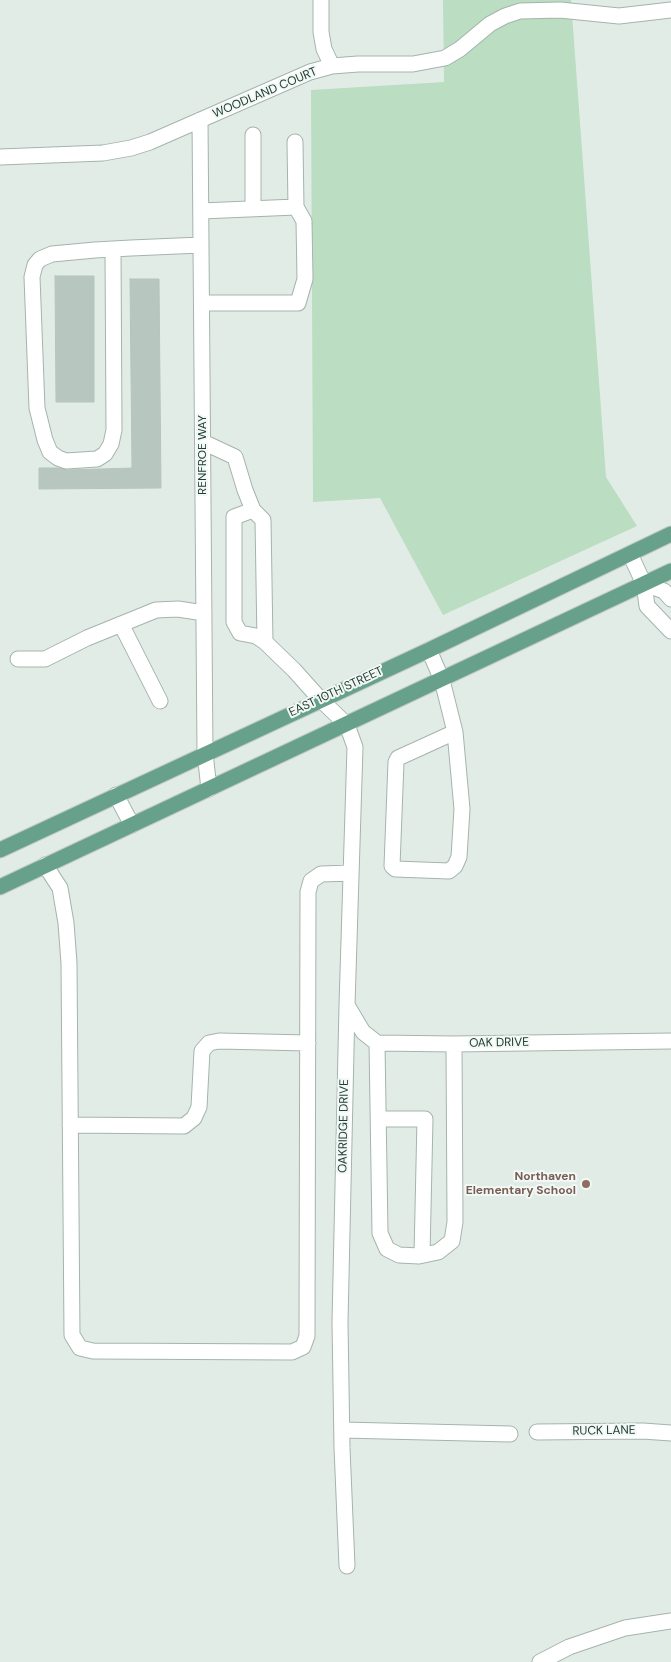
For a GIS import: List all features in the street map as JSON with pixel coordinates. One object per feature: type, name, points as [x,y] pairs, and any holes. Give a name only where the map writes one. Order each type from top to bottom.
[{"type":"main road","name":"EAST 10TH STREET","points":[[0,850],[205,752],[429,650],[671,534]]},
{"type":"main road","points":[[0,887],[671,571]]},
{"type":"street","points":[[320,0],[321,32],[324,49],[332,66]]},
{"type":"street","name":"WOODLAND COURT","points":[[0,157],[103,153],[150,142],[310,72],[332,66],[413,64],[445,58],[460,49],[490,24],[520,11],[560,10],[619,16],[671,10]]},
{"type":"street","name":"RENFROE WAY","points":[[200,120],[205,752],[209,789]]},
{"type":"street","points":[[253,135],[253,209]]},
{"type":"street","points":[[202,303],[298,303],[305,279],[304,221],[296,207],[295,142]]},
{"type":"street","points":[[201,212],[296,207]]},
{"type":"street","points":[[113,249],[114,430],[111,444],[104,454],[97,459],[66,461],[50,452],[37,408],[32,277],[35,265],[40,259],[52,254],[113,249],[201,245]]},
{"type":"street","points":[[203,442],[235,457],[253,510],[263,520],[265,642]]},
{"type":"street","points":[[253,510],[234,517],[234,622],[240,633],[256,636],[265,642]]},
{"type":"street","points":[[630,554],[644,584],[647,606],[671,631]]},
{"type":"street","points":[[644,584],[664,592],[671,599]]},
{"type":"street","points":[[18,658],[45,659],[87,638],[156,610],[178,609],[204,613]]},
{"type":"street","points":[[121,624],[160,701]]},
{"type":"street","name":"OAKRIDGE DRIVE","points":[[265,642],[294,670],[320,700],[347,725],[355,747],[340,1322],[346,1566]]},
{"type":"street","points":[[429,650],[442,680],[455,732],[462,809],[459,857],[455,866],[449,871],[395,869],[392,866],[396,762],[398,758],[455,732]]},
{"type":"street","points":[[116,794],[132,825]]},
{"type":"street","points":[[45,865],[60,888],[66,923],[69,963],[72,1335],[80,1348],[93,1351],[292,1352],[303,1347],[307,1336],[308,892],[311,881],[321,874],[351,873]]},
{"type":"street","points":[[347,1005],[363,1032],[377,1043],[380,1233],[387,1249],[399,1254],[422,1255],[438,1252],[452,1241],[455,1222],[454,1044]]},
{"type":"street","points":[[70,1125],[184,1126],[194,1118],[199,1107],[202,1051],[209,1043],[219,1040],[308,1043]]},
{"type":"street","name":"OAK DRIVE","points":[[377,1043],[454,1044],[671,1041]]},
{"type":"street","points":[[378,1119],[424,1119],[422,1255]]},
{"type":"street","points":[[342,1430],[510,1434]]},
{"type":"street","name":"RUCK LANE","points":[[537,1432],[643,1431],[671,1433]]},
{"type":"street","points":[[540,1662],[569,1647],[625,1628],[671,1621]]},
{"type":"green space","points":[[443,0],[571,0],[606,477],[637,526],[443,615],[380,498],[313,502],[311,90],[444,82]]},
{"type":"building","points":[[55,276],[94,276],[94,402],[56,402]]},
{"type":"building","points":[[130,279],[159,279],[161,488],[39,489],[39,468],[67,470],[132,468]]},
{"type":"place","name":"Northaven Elementary School","points":[[586,1184]]}]
